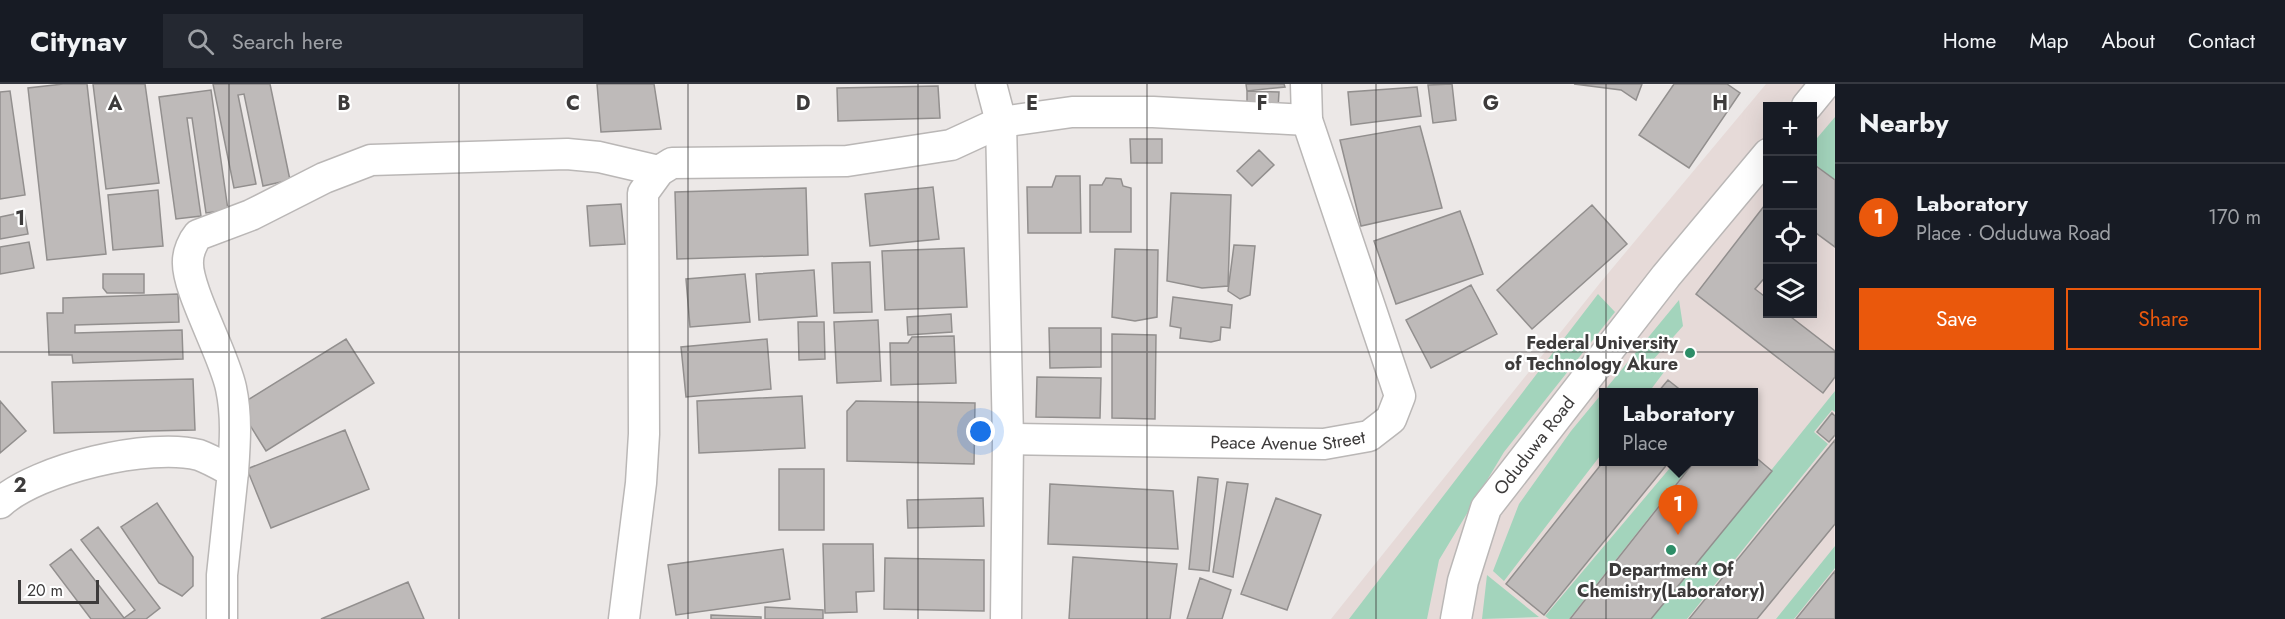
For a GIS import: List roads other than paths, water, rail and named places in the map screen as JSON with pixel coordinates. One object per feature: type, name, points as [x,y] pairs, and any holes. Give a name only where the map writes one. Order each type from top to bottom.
[{"type":"street","points":[[991,84],[1001,122],[1008,439],[1006,619]]},
{"type":"street","name":"Peace Avenue Street","points":[[1008,439],[1324,444],[1369,436],[1391,419],[1400,396],[1307,120],[1306,84]]},
{"type":"street","points":[[1810,102],[1825,84]]},
{"type":"street","points":[[624,619],[641,483],[644,434],[643,193],[659,171],[672,163],[847,161],[951,145],[1001,122],[1072,112],[1153,111],[1307,120]]},
{"type":"street","points":[[222,619],[222,575],[236,424],[231,387],[217,343],[192,284],[188,261],[198,235],[251,215],[324,178],[370,160],[567,154],[599,157],[659,171]]},
{"type":"street","name":"Oduduwa Road","points":[[1456,619],[1463,581],[1486,507],[1666,276],[1765,156]]},
{"type":"street","points":[[0,503],[6,497],[64,469],[135,454],[169,452],[200,456],[233,472]]},
{"type":"place","name":"Federal University of Technology Akure","points":[[1690,353]]},
{"type":"place","name":"Laboratory","points":[[1678,535]]},
{"type":"place","name":"Department Of Chemistry(Laboratory)","points":[[1671,550]]}]
